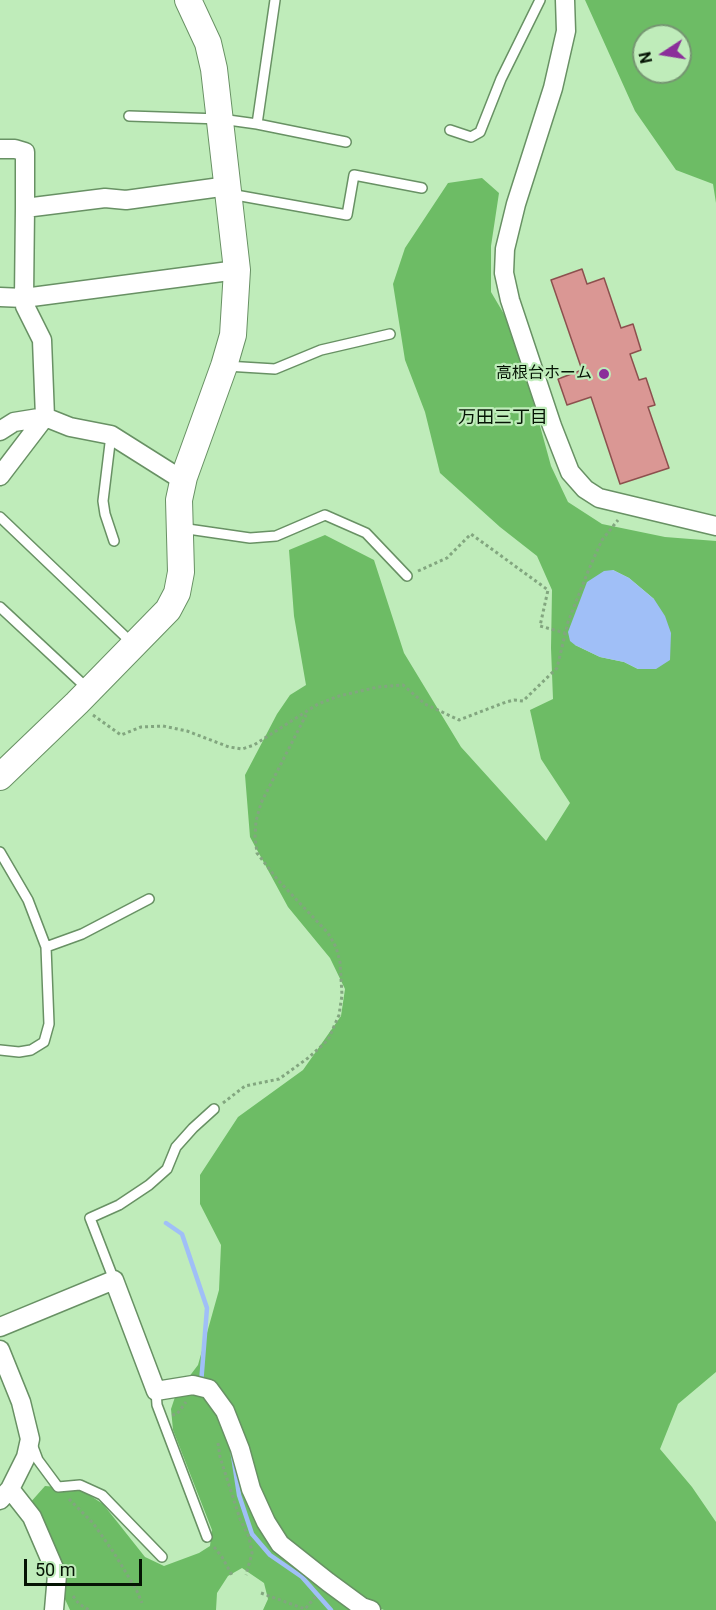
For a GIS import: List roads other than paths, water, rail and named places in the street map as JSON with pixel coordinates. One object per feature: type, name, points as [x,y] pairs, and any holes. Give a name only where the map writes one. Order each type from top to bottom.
[{"type":"street","points":[[0,777],[168,610],[177,593],[181,572],[179,500],[184,477],[233,335],[237,270],[221,119],[208,43],[188,0]]},
{"type":"street","points":[[565,0],[566,31],[553,88],[516,204],[505,249],[504,273],[510,300],[552,426],[570,472],[585,489],[598,498],[716,526]]},
{"type":"street","points":[[0,149],[25,152],[24,298],[25,306],[42,340],[45,417],[0,476]]},
{"type":"street","points":[[25,208],[105,198],[126,200],[228,190]]},
{"type":"street","points":[[0,297],[24,298],[237,270]]},
{"type":"street","points":[[0,430],[14,422],[45,417],[70,427],[111,435],[176,476],[184,477]]},
{"type":"street","points":[[0,1327],[114,1280],[156,1391],[193,1385],[209,1389],[225,1411],[240,1449],[251,1489],[266,1522],[280,1544],[328,1582],[363,1607],[371,1610]]},
{"type":"street","points":[[0,1350],[21,1402],[30,1439],[26,1457],[5,1494],[32,1517],[57,1575],[54,1610]]},
{"type":"lane","points":[[257,124],[275,0]]},
{"type":"lane","points":[[450,130],[471,137],[480,132],[501,79],[540,0]]},
{"type":"lane","points":[[129,116],[221,119],[346,142]]},
{"type":"lane","points":[[228,190],[347,215],[354,175],[422,188]]},
{"type":"lane","points":[[224,366],[275,369],[321,350],[390,334]]},
{"type":"lane","points":[[111,435],[103,501],[114,542]]},
{"type":"lane","points":[[179,528],[196,532],[259,537],[276,536],[325,515],[366,533],[406,576]]},
{"type":"lane","points":[[0,517],[134,645]]},
{"type":"lane","points":[[0,607],[83,697]]},
{"type":"lane","points":[[0,852],[28,900],[46,947],[49,1024],[44,1042],[32,1050],[19,1052],[0,1050]]},
{"type":"lane","points":[[46,947],[82,934],[149,899]]},
{"type":"lane","points":[[114,1280],[90,1218],[118,1205],[149,1185],[167,1169],[176,1147],[214,1109]]},
{"type":"lane","points":[[156,1391],[157,1405],[207,1537]]},
{"type":"lane","points":[[30,1439],[38,1460],[58,1487],[80,1485],[102,1495],[162,1557]]},
{"type":"water","points":[[613,570],[629,578],[654,599],[665,616],[671,633],[670,660],[656,669],[638,669],[624,662],[600,657],[570,641],[568,632],[587,582],[604,571]]},
{"type":"waterway","points":[[166,1223],[182,1234],[207,1308],[201,1384]]},
{"type":"waterway","points":[[232,1449],[239,1495],[252,1534],[270,1555],[302,1577],[331,1610]]},
{"type":"place","name":"高根台ホーム","points":[[604,374]]},
{"type":"district","name":"万田三丁目","points":[[503,418]]}]
